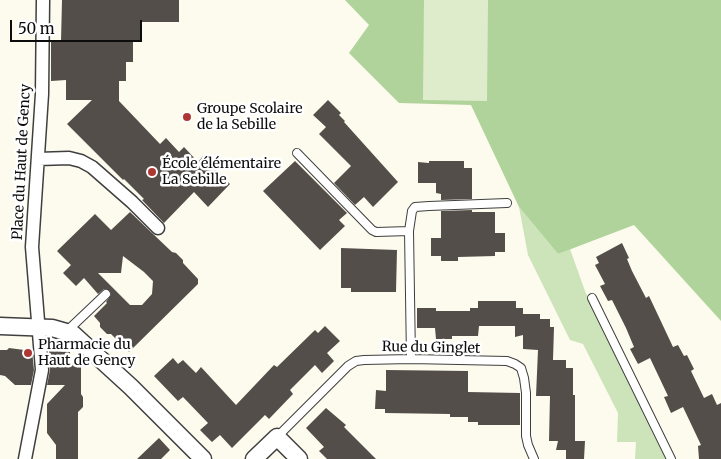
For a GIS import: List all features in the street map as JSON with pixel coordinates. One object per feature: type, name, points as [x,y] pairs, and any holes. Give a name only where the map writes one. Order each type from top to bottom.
[{"type":"street","name":"Place du Haut de Gency","points":[[24,459],[42,370],[40,326],[32,247],[42,94],[43,0]]},
{"type":"street","points":[[38,159],[69,158],[81,161],[92,167],[158,228]]},
{"type":"street","points":[[0,326],[40,326],[68,331],[92,350],[203,459]]},
{"type":"street","points":[[254,459],[277,437],[299,459]]},
{"type":"lane","points":[[297,153],[372,230],[376,232],[409,231]]},
{"type":"lane","points":[[411,359],[409,231],[412,211],[415,208],[429,206],[507,204]]},
{"type":"lane","points":[[68,331],[106,294]]},
{"type":"lane","points":[[592,298],[671,459]]},
{"type":"lane","name":"Rue du Ginglet","points":[[277,437],[348,366],[356,362],[364,360],[411,359],[507,362],[521,368],[524,378],[526,436],[534,459]]},
{"type":"green space","points":[[345,0],[721,0],[721,321],[634,225],[558,254],[519,207],[471,105],[399,103],[349,53],[369,25]]},
{"type":"green space","points":[[424,0],[488,0],[487,101],[423,100]]},
{"type":"green space","points":[[519,207],[558,254],[570,249],[585,291],[667,459],[635,459],[636,442],[617,442],[618,413],[583,344],[570,340],[528,255]]},
{"type":"building","points":[[62,0],[179,0],[179,22],[141,22],[141,42],[133,42],[133,62],[126,62],[126,81],[119,81],[119,101],[160,144],[166,138],[179,152],[184,147],[198,162],[203,156],[230,184],[208,207],[194,192],[164,223],[142,200],[144,199],[67,124],[92,100],[66,100],[66,80],[51,81],[51,41],[61,41]]},
{"type":"building","points":[[328,100],[341,113],[339,115],[344,122],[398,182],[373,207],[364,197],[355,205],[334,183],[351,166],[319,134],[326,127],[313,115]]},
{"type":"building","points":[[295,161],[347,213],[339,220],[345,226],[320,250],[263,191]]},
{"type":"building","points":[[429,161],[464,161],[464,168],[472,168],[472,199],[441,200],[441,194],[436,193],[436,183],[418,183],[418,162],[429,163]]},
{"type":"building","points":[[472,210],[472,212],[495,212],[495,233],[505,233],[505,252],[495,252],[495,256],[458,257],[458,261],[441,261],[441,256],[431,256],[431,238],[441,238],[441,211]]},
{"type":"building","points":[[130,212],[172,252],[176,253],[198,279],[198,284],[129,352],[111,334],[107,334],[100,327],[100,323],[94,316],[107,303],[111,295],[110,291],[104,289],[98,294],[84,278],[76,286],[63,273],[71,265],[57,251],[95,214],[111,230]],"holes":[[[123,256],[153,281],[152,294],[142,305],[130,305],[98,273],[121,273]]]},
{"type":"building","points":[[622,243],[629,258],[627,259],[632,271],[646,298],[649,296],[673,347],[678,345],[684,356],[687,355],[694,369],[691,371],[704,398],[712,394],[717,405],[721,403],[721,459],[699,459],[698,446],[701,445],[683,407],[671,413],[664,397],[668,396],[650,358],[638,364],[630,349],[634,347],[626,328],[612,300],[608,301],[600,286],[605,284],[595,265],[599,263],[596,257]]},
{"type":"building","points":[[341,248],[397,250],[396,292],[351,292],[351,288],[341,288]]},
{"type":"building","points":[[478,301],[516,301],[516,308],[523,308],[523,314],[540,314],[540,319],[550,319],[550,327],[554,327],[553,360],[566,360],[566,368],[573,368],[575,441],[585,441],[584,459],[566,459],[566,450],[556,450],[558,441],[549,441],[550,396],[536,396],[538,350],[523,349],[523,335],[515,337],[515,326],[479,326],[478,336],[452,336],[452,339],[436,339],[435,328],[417,328],[417,308],[436,308],[436,311],[470,311],[470,308],[478,308]]},
{"type":"building","points":[[325,326],[340,341],[327,353],[334,361],[322,373],[315,365],[290,390],[293,394],[269,419],[265,415],[232,448],[220,435],[212,442],[200,430],[208,423],[183,397],[178,401],[154,376],[173,358],[178,364],[183,360],[196,373],[201,367],[236,405],[274,365],[277,367],[315,330],[318,333]]},
{"type":"building","points":[[9,348],[32,351],[34,370],[31,385],[15,385],[5,376],[0,375],[0,350],[7,350]]},
{"type":"building","points":[[49,351],[70,352],[70,363],[81,363],[83,407],[78,412],[78,459],[56,459],[56,445],[47,433],[47,404],[65,385],[47,385],[50,370]]},
{"type":"building","points":[[386,370],[468,371],[468,392],[520,393],[520,425],[478,425],[478,422],[468,422],[468,417],[450,417],[450,414],[385,413],[385,409],[375,409],[376,390],[386,391]]},
{"type":"building","points":[[326,408],[346,425],[344,427],[376,459],[327,459],[319,451],[324,447],[306,428]]},
{"type":"building","points":[[159,438],[170,450],[161,459],[137,459]]},
{"type":"place","name":"Groupe Scolaire de la Sebille","points":[[187,117]]},
{"type":"place","name":"École élémentaire La Sebille","points":[[152,172]]},
{"type":"place","name":"Pharmacie du Haut de Gency","points":[[28,353]]}]
